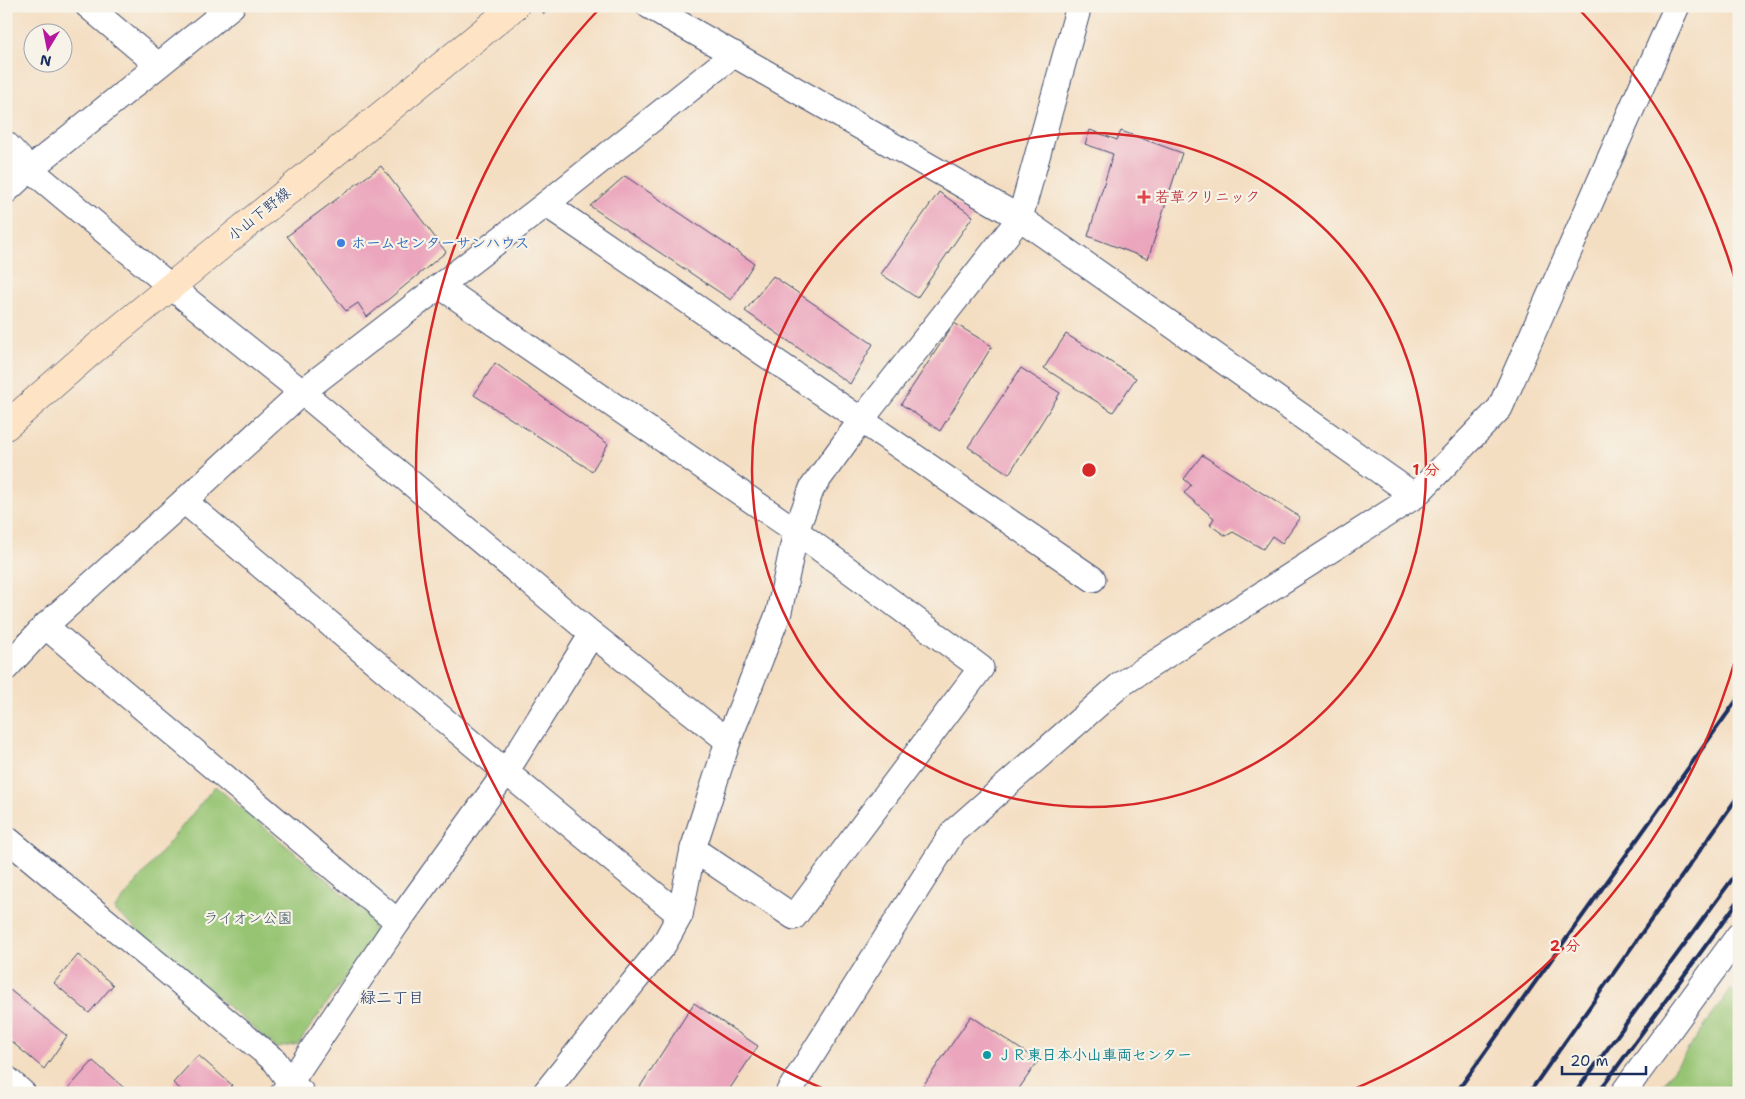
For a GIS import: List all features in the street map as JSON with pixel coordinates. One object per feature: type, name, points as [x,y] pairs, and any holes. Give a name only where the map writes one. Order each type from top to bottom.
[{"type":"main road","name":"小山下野線","points":[[6,426],[170,286],[515,6]]},
{"type":"street","points":[[88,6],[158,65]]},
{"type":"street","points":[[6,191],[30,169],[232,6]]},
{"type":"street","points":[[649,6],[1020,218],[1415,496]]},
{"type":"street","points":[[545,1093],[664,944],[680,915],[693,849],[728,741],[779,612],[796,531],[812,488],[862,419],[1020,218],[1079,6]]},
{"type":"street","points":[[788,1093],[953,832],[1120,685],[1415,496],[1500,408],[1677,6]]},
{"type":"street","points":[[6,668],[45,626],[184,502],[302,392],[546,204],[734,54]]},
{"type":"street","points":[[6,144],[30,169],[170,286],[302,392],[592,634],[728,741]]},
{"type":"street","points":[[546,204],[1093,579]]},
{"type":"street","points":[[440,286],[796,531],[981,668],[794,917],[693,849]]},
{"type":"street","points":[[184,502],[680,915]]},
{"type":"street","points":[[45,626],[398,922]]},
{"type":"street","points":[[6,838],[275,1061],[291,1090],[398,922],[506,772],[592,634]]},
{"type":"street","points":[[1623,1093],[1739,936]]},
{"type":"street","points":[[6,1078],[23,1093]]},
{"type":"green space","name":"ライオン公園","points":[[215,786],[370,916],[375,935],[298,1044],[277,1048],[114,910]]},
{"type":"green space","points":[[1731,989],[1739,996],[1739,1093],[1657,1093]]},
{"type":"building","points":[[1090,130],[1117,140],[1121,131],[1182,153],[1148,259],[1088,236],[1113,154],[1085,144]]},
{"type":"building","points":[[381,166],[446,252],[367,317],[358,303],[346,311],[287,236]]},
{"type":"building","points":[[625,176],[754,263],[731,300],[590,206]]},
{"type":"building","points":[[939,192],[973,216],[917,298],[881,274]]},
{"type":"building","points":[[773,276],[873,344],[850,384],[745,311]]},
{"type":"building","points":[[954,323],[992,346],[940,431],[901,404]]},
{"type":"building","points":[[1066,334],[1136,378],[1113,412],[1044,368]]},
{"type":"building","points":[[495,363],[608,444],[592,471],[474,395]]},
{"type":"building","points":[[1021,368],[1060,393],[1009,474],[968,447]]},
{"type":"building","points":[[1202,455],[1300,517],[1282,543],[1272,536],[1263,549],[1233,532],[1226,536],[1210,525],[1214,518],[1184,493],[1191,485],[1184,479]]},
{"type":"building","points":[[78,955],[113,985],[89,1013],[54,983]]},
{"type":"building","points":[[10,990],[67,1036],[44,1069],[6,1037],[6,994]]},
{"type":"building","points":[[694,1003],[758,1046],[727,1093],[636,1093]]},
{"type":"building","name":"ＪＲ東日本小山車両センター","points":[[971,1016],[1038,1061],[1016,1093],[918,1093]]},
{"type":"building","points":[[198,1055],[232,1085],[226,1093],[185,1093],[173,1083]]},
{"type":"building","points":[[93,1061],[130,1093],[71,1093],[67,1090]]},
{"type":"railway","points":[[1456,1093],[1739,697]]},
{"type":"railway","points":[[1529,1093],[1739,795]]},
{"type":"railway","points":[[1575,1093],[1739,870]]},
{"type":"railway","points":[[1598,1093],[1739,900]]},
{"type":"place","name":"若草クリニック","points":[[1144,197]]},
{"type":"place","name":"ホームセンターサンハウス","points":[[341,243]]},
{"type":"place","name":"ＪＲ東日本小山車両センター","points":[[987,1055]]},
{"type":"district","name":"緑二丁目","points":[[392,997]]}]
